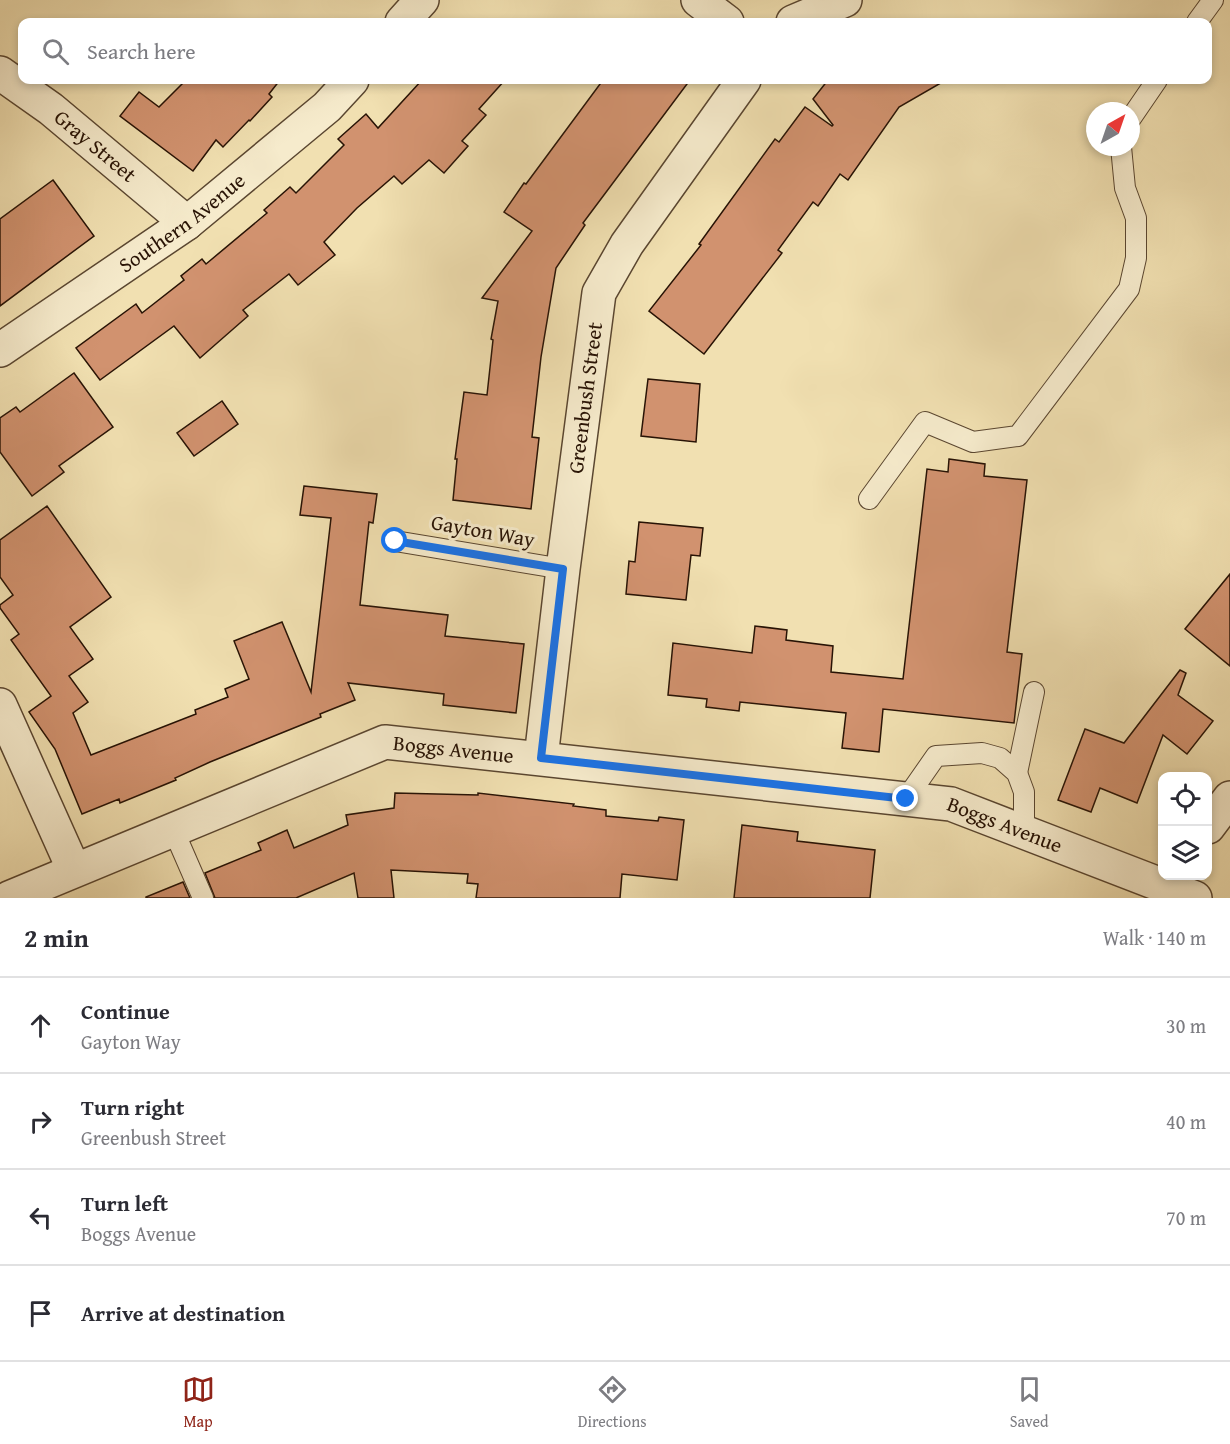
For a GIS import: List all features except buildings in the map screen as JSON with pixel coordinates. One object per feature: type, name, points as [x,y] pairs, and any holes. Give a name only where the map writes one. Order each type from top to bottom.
[{"type":"street","points":[[406,18],[422,0]]},
{"type":"street","points":[[698,0],[722,18]]},
{"type":"street","points":[[802,18],[845,0]]},
{"type":"street","name":"Gray Street","points":[[0,73],[51,109],[188,223]]},
{"type":"street","name":"Southern Avenue","points":[[0,350],[188,223],[327,107],[347,84]]},
{"type":"street","name":"Greenbush Street","points":[[541,758],[599,292],[627,244],[741,84]]},
{"type":"street","points":[[0,705],[74,870]]},
{"type":"street","name":"Boggs Avenue","points":[[9,898],[386,742],[951,804],[1024,832],[1158,877]]},
{"type":"street","points":[[1209,826],[1230,798]]},
{"type":"street","name":"Boggs Avenue","points":[[1166,880],[1196,898]]},
{"type":"lane","points":[[1200,18],[1213,0]]},
{"type":"lane","points":[[1140,105],[1154,84]]},
{"type":"lane","points":[[869,499],[925,422],[973,442],[1018,436],[1130,289],[1136,258],[1136,218],[1125,188],[1122,156]]},
{"type":"lane","name":"Gayton Way","points":[[395,541],[563,569]]},
{"type":"lane","points":[[1017,773],[1034,692]]},
{"type":"lane","points":[[906,799],[936,756],[982,753],[1000,758],[1017,773],[1024,792],[1024,832]]},
{"type":"lane","points":[[173,829],[203,898]]},
{"type":"route","points":[[395,541],[563,569],[541,758],[906,799]]}]
